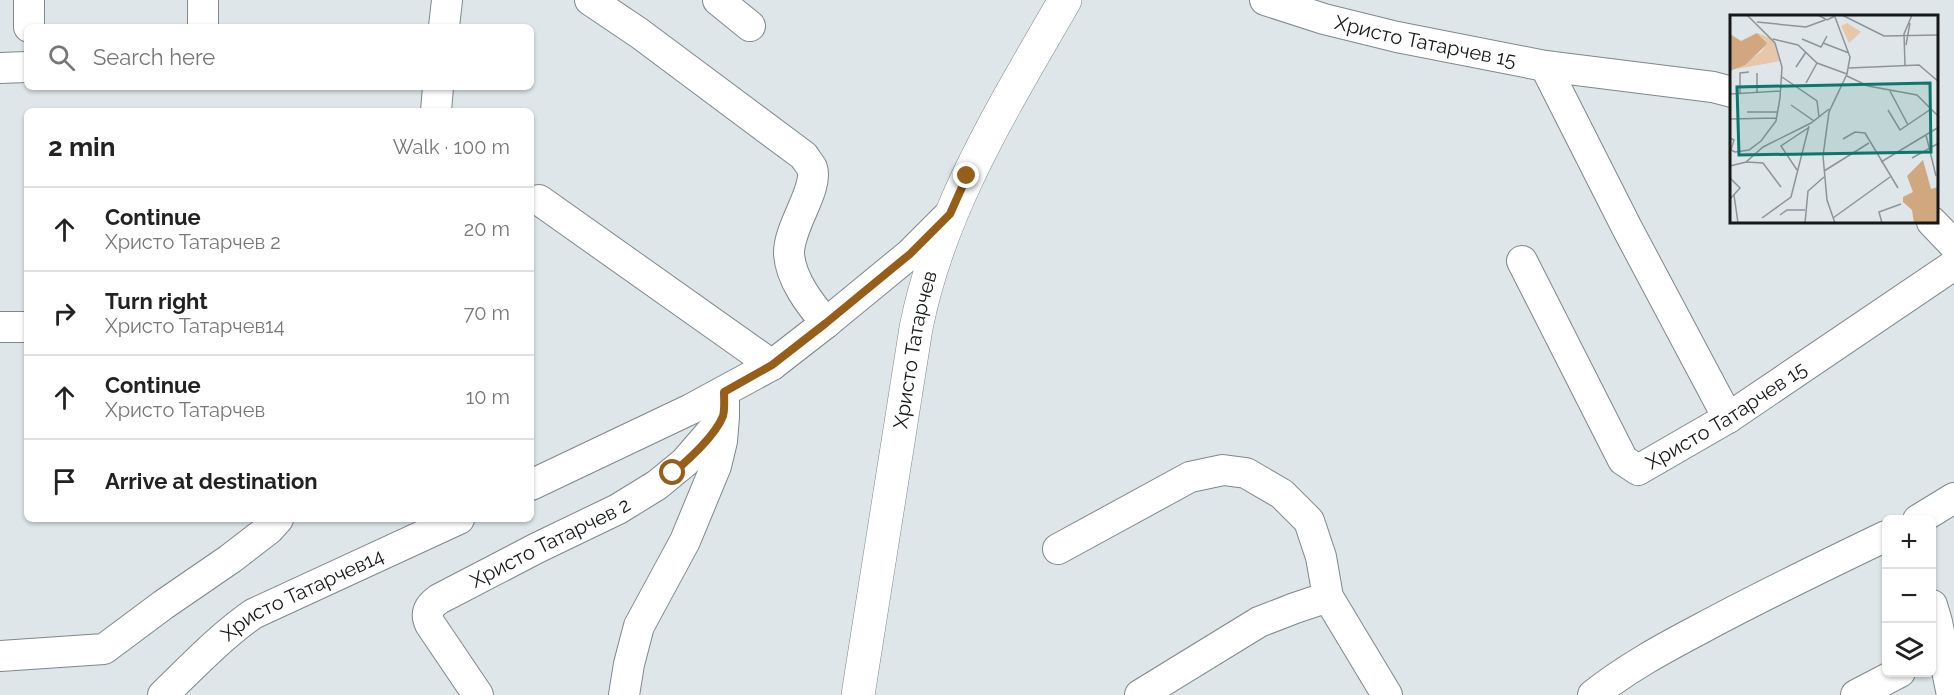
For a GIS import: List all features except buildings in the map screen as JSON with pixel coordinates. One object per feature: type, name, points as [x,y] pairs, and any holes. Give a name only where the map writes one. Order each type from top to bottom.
[{"type":"main road","name":"Христо Татарчев","points":[[858,695],[916,328],[928,274],[950,214],[978,155],[1065,0]]},
{"type":"street","points":[[28,24],[29,0]]},
{"type":"street","points":[[202,24],[203,0]]},
{"type":"street","points":[[444,24],[447,0]]},
{"type":"street","points":[[590,0],[639,33],[804,156],[812,168],[813,182],[797,219],[789,251],[797,280],[805,296],[826,323]]},
{"type":"street","points":[[718,0],[750,26]]},
{"type":"street","name":"Христо Татарчев 15","points":[[1265,0],[1324,19],[1386,34],[1545,66],[1713,87],[1730,91]]},
{"type":"street","points":[[1545,66],[1728,418]]},
{"type":"street","points":[[0,68],[24,67]]},
{"type":"street","points":[[436,108],[438,90]]},
{"type":"street","points":[[539,200],[772,365]]},
{"type":"street","points":[[534,484],[724,403],[910,254],[950,214]]},
{"type":"street","points":[[1934,224],[1954,245]]},
{"type":"street","name":"Христо Татарчев 15","points":[[1522,261],[1623,460],[1638,470],[1728,418],[1954,265]]},
{"type":"street","points":[[0,327],[24,327]]},
{"type":"street","points":[[624,695],[639,626],[685,541],[716,466],[722,441],[724,403]]},
{"type":"street","name":"Христо Татарчев 2","points":[[478,695],[430,624],[427,614],[430,606],[439,599],[537,548],[618,509],[657,485],[696,451],[724,403]]},
{"type":"street","points":[[1058,549],[1190,477],[1223,470],[1246,473],[1282,494],[1309,521],[1321,557],[1328,597],[1387,695]]},
{"type":"street","points":[[1925,515],[1954,498]]},
{"type":"street","points":[[0,656],[104,649],[230,559],[275,522]]},
{"type":"street","name":"Христо Татарчев14","points":[[163,695],[231,630],[253,614],[452,522]]},
{"type":"street","points":[[1593,695],[1618,675],[1670,645],[1763,595],[1882,538]]},
{"type":"street","points":[[1140,695],[1259,622],[1328,597]]},
{"type":"street","points":[[1936,622],[1952,695]]},
{"type":"street","points":[[1856,695],[1890,677]]},
{"type":"route","points":[[673,473],[696,451],[724,414],[724,392],[772,365],[925,241],[950,214],[967,176]]}]
